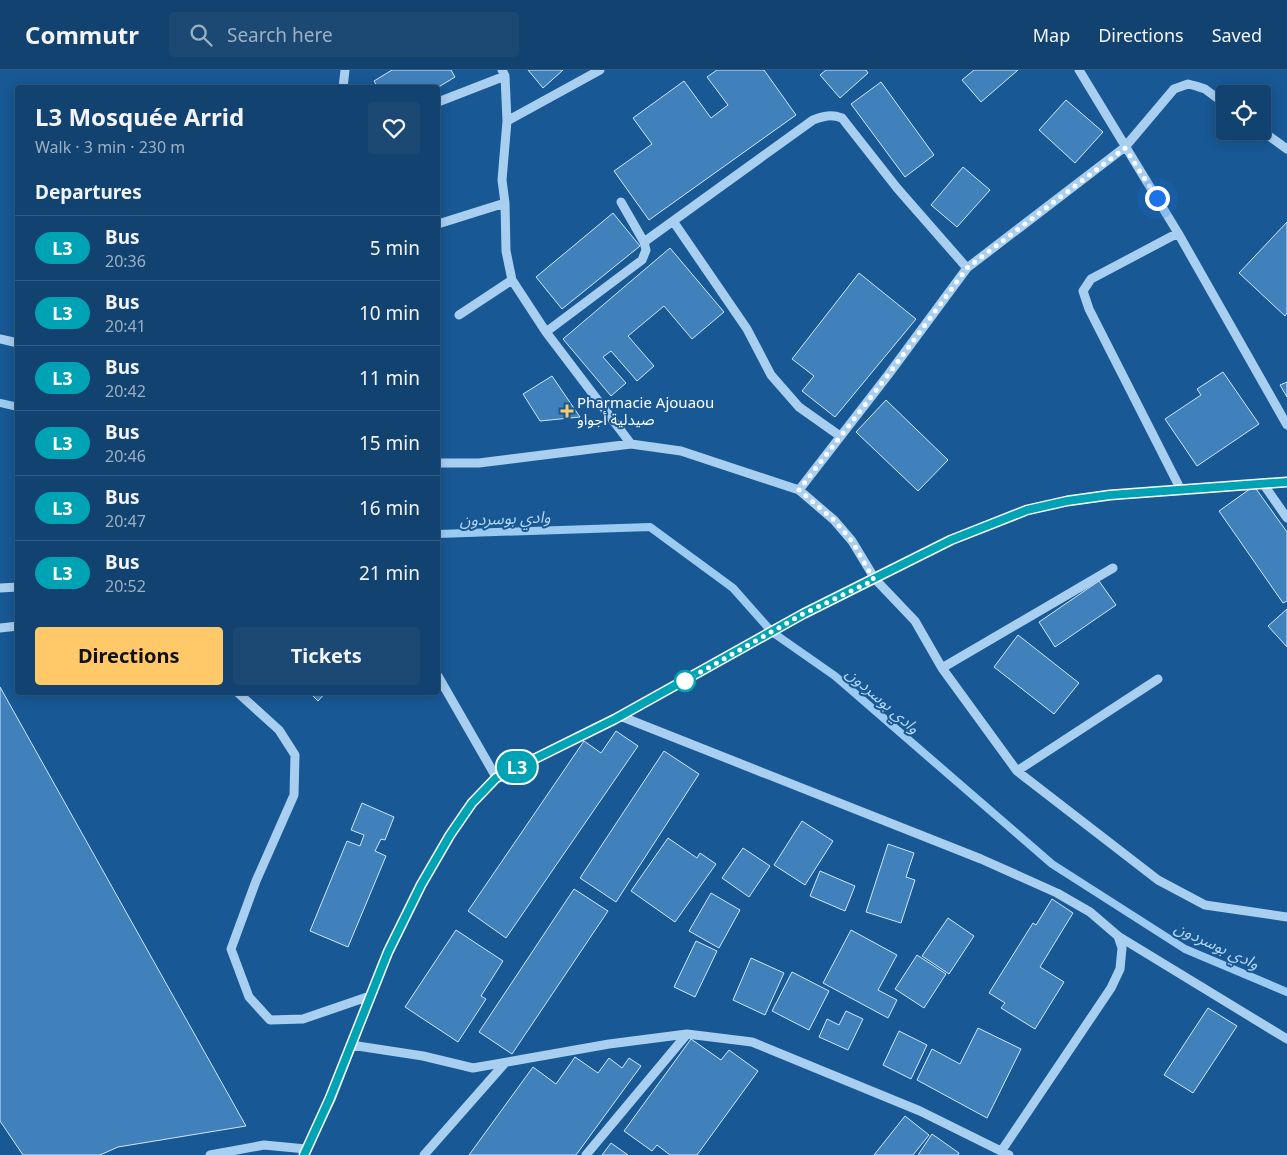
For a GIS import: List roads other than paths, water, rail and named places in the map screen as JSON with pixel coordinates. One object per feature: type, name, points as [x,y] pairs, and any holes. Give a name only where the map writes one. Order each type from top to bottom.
[{"type":"street","points":[[343,85],[345,70]]},
{"type":"street","points":[[508,121],[600,70]]},
{"type":"street","points":[[1079,70],[1178,232],[1287,425]]},
{"type":"street","points":[[440,101],[504,73],[508,121],[502,180],[505,203],[506,251],[512,280],[546,332],[631,444]]},
{"type":"street","points":[[799,490],[967,268],[1125,148],[1168,93],[1180,85],[1188,84],[1205,89],[1216,97]]},
{"type":"street","points":[[644,242],[813,120],[833,115],[842,118],[850,127],[897,188],[967,268]]},
{"type":"street","points":[[1271,137],[1287,148]]},
{"type":"street","points":[[546,332],[642,260],[646,250],[644,242],[621,202]]},
{"type":"street","points":[[440,223],[505,203]]},
{"type":"street","points":[[673,221],[747,329],[771,375],[799,407],[840,436]]},
{"type":"street","points":[[1178,232],[1091,279],[1083,291],[1088,309],[1182,490]]},
{"type":"street","points":[[459,315],[512,280]]},
{"type":"street","points":[[0,339],[15,342]]},
{"type":"street","points":[[440,463],[479,463],[631,444],[681,451],[799,490],[834,520],[852,541],[874,580],[915,621],[942,668],[1017,770],[1158,880],[1205,905],[1287,917]]},
{"type":"street","points":[[210,1155],[264,1145],[305,1152],[330,1098],[388,952],[421,885],[467,811],[496,778],[620,716],[803,614],[951,540],[1027,510],[1101,496],[1287,482]]},
{"type":"street","points":[[1264,485],[1287,518]]},
{"type":"street","points":[[942,668],[1113,568]]},
{"type":"street","points":[[0,588],[15,586]]},
{"type":"street","points":[[0,628],[15,626]]},
{"type":"street","points":[[1017,770],[1158,679]]},
{"type":"street","points":[[440,680],[496,778]]},
{"type":"street","points":[[240,695],[279,730],[295,755],[294,795],[256,881],[231,949],[249,996],[270,1020],[303,1019],[370,996]]},
{"type":"street","points":[[620,716],[981,859],[1074,903],[1106,923],[1118,936],[1287,1039]]},
{"type":"street","points":[[351,1045],[423,1056],[473,1068],[609,1044],[687,1034],[752,1042],[920,1111],[1006,1152],[1111,988],[1120,969],[1122,948],[1118,936]]},
{"type":"street","points":[[586,1155],[687,1034]]},
{"type":"street","points":[[424,1155],[505,1062]]},
{"type":"waterway","name":"وادي بوسردون","points":[[0,403],[15,406]]},
{"type":"waterway","name":"وادي بوسردون","points":[[440,534],[650,527],[733,588],[772,632],[835,676],[1052,864],[1185,949],[1287,992]]},
{"type":"place","name":"Pharmacie Ajouaou صيدلية أجواو","points":[[567,411]]}]
